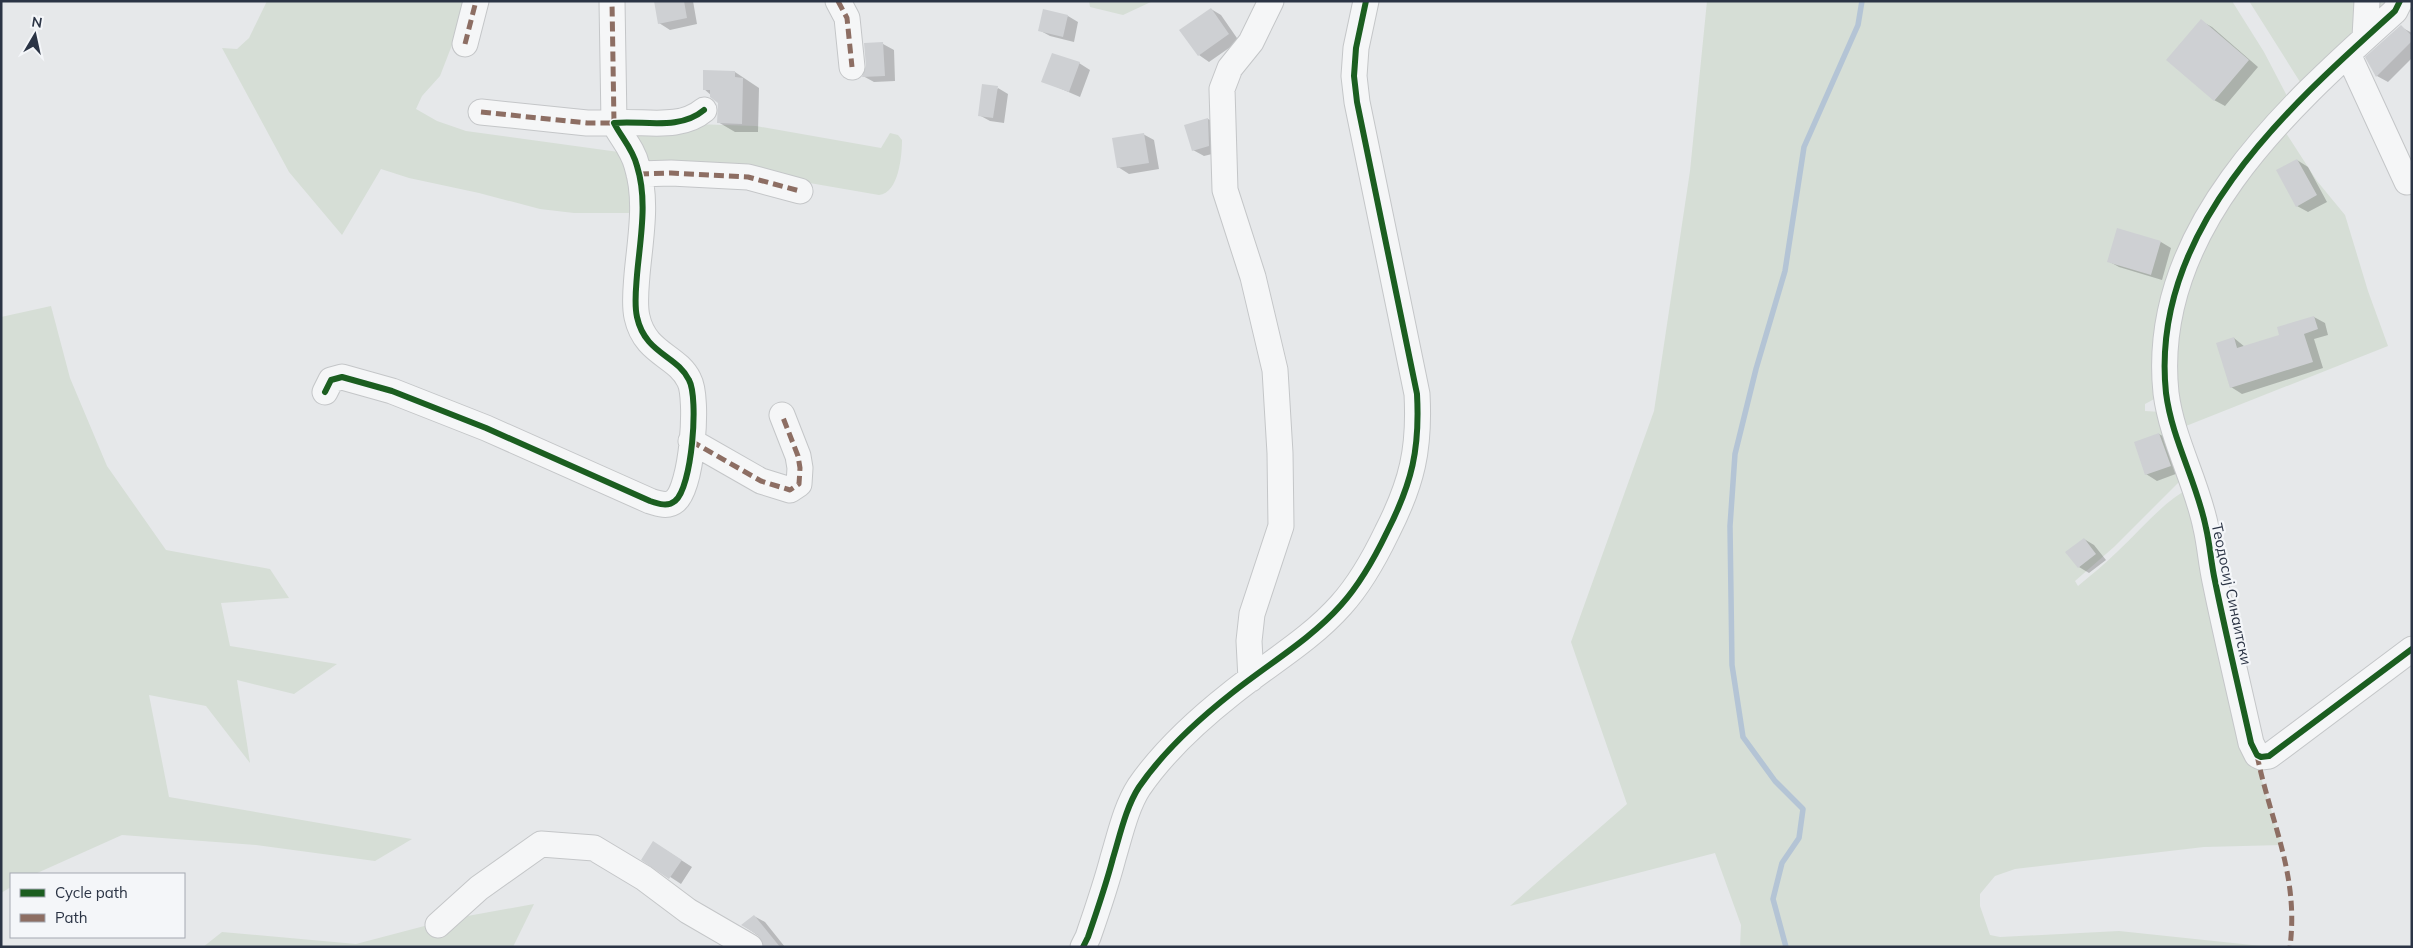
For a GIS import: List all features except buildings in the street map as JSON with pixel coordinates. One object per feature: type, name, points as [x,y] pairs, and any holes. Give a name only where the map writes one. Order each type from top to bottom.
[{"type":"street","points":[[465,44],[476,1]]},
{"type":"street","points":[[325,392],[331,380],[342,377],[392,391],[486,428],[661,505],[675,502],[681,495],[686,478],[691,441],[692,401],[690,381],[683,371],[651,345],[636,314],[642,199],[639,174],[629,147],[614,123],[612,1]]},
{"type":"street","points":[[838,1],[847,18],[852,67]]},
{"type":"street","points":[[1251,679],[1249,642],[1252,614],[1281,526],[1280,453],[1275,370],[1253,277],[1225,190],[1222,89],[1230,68],[1251,42],[1271,1]]},
{"type":"street","points":[[1083,947],[1091,929],[1124,822],[1138,788],[1192,728],[1313,631],[1342,605],[1367,570],[1401,506],[1414,466],[1419,430],[1417,394],[1371,177],[1354,76],[1356,48],[1366,1]]},
{"type":"street","points":[[2367,1],[2356,46],[2407,182]]},
{"type":"street","name":"Теодосиј Синаитски","points":[[2402,9],[2356,46],[2268,134],[2227,185],[2208,215],[2183,271],[2169,319],[2165,348],[2166,394],[2173,426],[2206,526],[2214,579],[2251,742],[2257,755],[2261,757],[2268,756],[2412,649]]},
{"type":"street","points":[[481,112],[587,123],[652,124],[678,121],[689,118],[704,110]]},
{"type":"street","points":[[639,174],[671,172],[748,176],[800,191]]},
{"type":"street","points":[[691,441],[761,481],[790,490],[799,484],[800,468],[782,415]]},
{"type":"street","points":[[438,925],[478,888],[541,844],[594,848],[644,878],[688,911],[750,947]]},
{"type":"shaded area","points":[[267,1],[469,1],[440,76],[422,96],[416,109],[437,121],[466,131],[626,153],[632,213],[574,213],[540,209],[479,193],[409,178],[381,169],[342,235],[289,172],[222,48],[237,49],[249,38]]},
{"type":"shaded area","points":[[1089,1],[1153,1],[1123,15],[1090,7]]},
{"type":"shaded area","points":[[1707,1],[2232,1],[2264,52],[2287,96],[2214,190],[2158,397],[2145,404],[2145,411],[2161,412],[2180,481],[2114,547],[2075,581],[2078,586],[2162,508],[2193,486],[2262,781],[2282,845],[2204,847],[2015,869],[1995,876],[1980,894],[1980,906],[1990,935],[2000,937],[2119,931],[2271,947],[1740,947],[1741,925],[1715,853],[1510,906],[1627,804],[1571,642],[1654,411],[1690,171]]},
{"type":"shaded area","points":[[2249,1],[2400,1],[2307,93]]},
{"type":"shaded area","points":[[693,124],[756,126],[881,148],[890,133],[898,135],[902,140],[900,163],[891,188],[886,193],[879,195],[798,181],[652,168],[623,128]]},
{"type":"shaded area","points":[[2284,130],[2317,181],[2345,215],[2368,291],[2388,346],[2186,426],[2180,406],[2174,356],[2182,302],[2217,219]]},
{"type":"shaded area","points":[[51,306],[70,378],[107,466],[166,550],[270,569],[289,598],[221,603],[230,646],[337,664],[294,694],[237,680],[250,763],[206,706],[149,695],[169,797],[412,839],[375,861],[256,845],[122,835],[37,873],[10,873],[10,888],[1,893],[1,317]]},
{"type":"shaded area","points":[[534,904],[513,947],[203,947],[222,932],[356,944],[451,919]]},
{"type":"waterway","points":[[1786,947],[1773,899],[1782,863],[1799,838],[1803,809],[1775,781],[1743,737],[1732,665],[1730,526],[1735,454],[1756,369],[1785,271],[1804,147],[1858,25],[1862,1]]},
{"type":"marked path","points":[[465,44],[476,1]]},
{"type":"marked path","points":[[481,112],[587,123],[614,123],[612,1]]},
{"type":"marked path","points":[[838,1],[847,18],[852,67]]},
{"type":"marked path","points":[[639,174],[671,173],[748,177],[800,191]]},
{"type":"marked path","points":[[691,441],[761,481],[790,490],[799,484],[800,468],[798,456],[782,415]]},
{"type":"marked path","points":[[2257,755],[2287,872],[2291,896],[2290,947]]},
{"type":"cycle path","points":[[1083,947],[1101,898],[1127,812],[1139,787],[1159,761],[1194,725],[1232,693],[1302,641],[1341,605],[1361,579],[1403,498],[1415,449],[1418,414],[1417,394],[1357,102],[1354,76],[1356,48],[1366,1]]},
{"type":"cycle path","points":[[2400,1],[2395,11],[2311,89],[2270,132],[2233,178],[2202,227],[2179,279],[2166,334],[2166,393],[2179,444],[2202,511],[2251,743],[2257,755],[2261,757],[2269,756],[2412,649]]},
{"type":"cycle path","points":[[325,392],[331,380],[342,377],[392,391],[486,428],[650,501],[660,504],[675,501],[681,493],[690,462],[693,423],[692,390],[684,372],[647,339],[637,317],[636,296],[643,207],[642,193],[635,160],[614,123],[672,123],[694,116],[704,110]]}]
